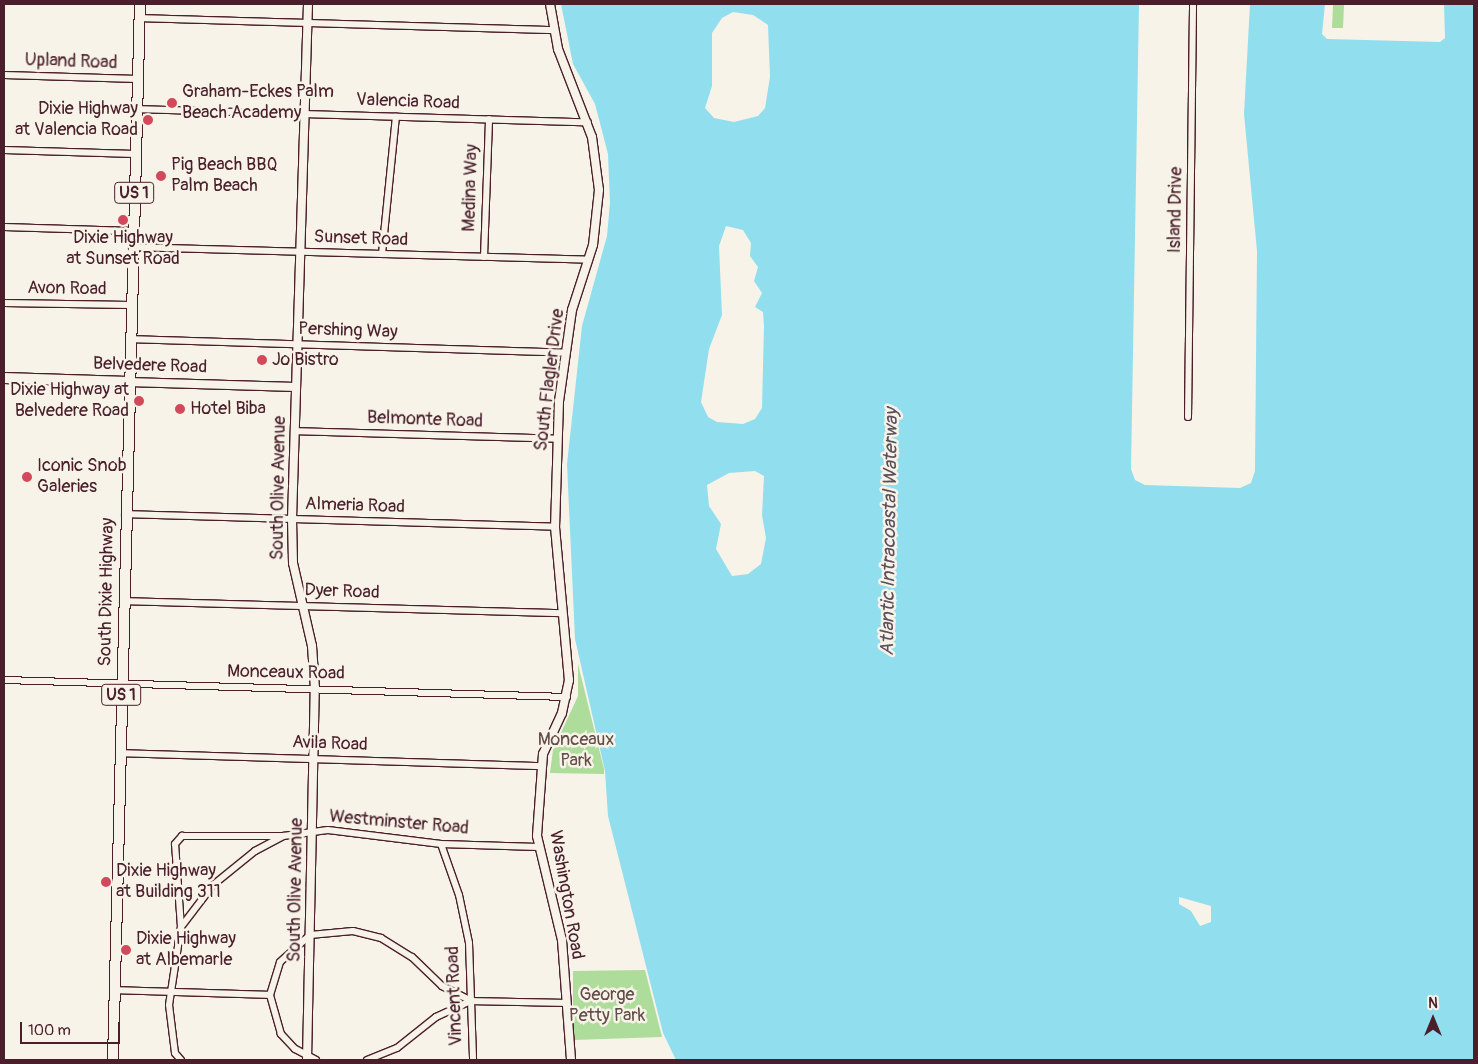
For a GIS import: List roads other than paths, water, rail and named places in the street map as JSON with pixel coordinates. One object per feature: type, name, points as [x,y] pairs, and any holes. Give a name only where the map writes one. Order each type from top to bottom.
[{"type":"main road","name":"South Dixie Highway","points":[[113,1060],[129,339],[140,4]]},
{"type":"main road","name":"Belvedere Road","points":[[4,378],[128,382]]},
{"type":"street","name":"South Olive Avenue","points":[[307,1059],[315,689],[293,563],[292,519],[308,4]]},
{"type":"street","name":"South Flagler Drive","points":[[540,766],[567,697],[555,527],[556,439],[572,310],[589,260],[599,190],[588,122],[554,30],[550,4]]},
{"type":"street","name":"Island Drive","points":[[1188,417],[1194,4]]},
{"type":"street","points":[[140,18],[554,30]]},
{"type":"street","name":"Upland Road","points":[[4,74],[138,78]]},
{"type":"street","name":"Valencia Road","points":[[136,108],[588,122]]},
{"type":"street","points":[[382,254],[384,200],[394,168],[396,117]]},
{"type":"street","name":"Medina Way","points":[[484,257],[488,119]]},
{"type":"street","points":[[4,150],[135,154]]},
{"type":"street","points":[[4,227],[132,231]]},
{"type":"street","name":"Sunset Road","points":[[132,247],[589,260]]},
{"type":"street","name":"Avon Road","points":[[4,303],[130,306]]},
{"type":"street","name":"Pershing Way","points":[[129,339],[566,353]]},
{"type":"street","name":"Belvedere Road","points":[[128,382],[296,388]]},
{"type":"street","name":"Belmonte Road","points":[[294,431],[556,439]]},
{"type":"street","name":"Almeria Road","points":[[125,514],[555,527]]},
{"type":"street","name":"Dyer Road","points":[[123,600],[560,613]]},
{"type":"street","name":"Monceaux Road","points":[[4,680],[567,697]]},
{"type":"street","name":"Avila Road","points":[[119,753],[540,766]]},
{"type":"street","name":"Washington Road","points":[[540,766],[538,847],[562,940],[565,1003],[571,1060]]},
{"type":"street","name":"Westminster Road","points":[[175,1057],[170,992],[181,927],[226,872],[283,836],[312,832],[367,832],[441,844],[538,847]]},
{"type":"street","points":[[181,927],[176,844],[182,836],[283,836]]},
{"type":"street","name":"Vincent Road","points":[[441,844],[464,917],[472,969],[473,1060]]},
{"type":"street","points":[[316,1060],[307,1059],[281,1034],[270,995],[280,962],[310,934],[353,930],[381,938],[412,957],[442,986],[471,1000],[565,1003]]},
{"type":"street","points":[[114,990],[270,995]]},
{"type":"street","points":[[367,1060],[397,1048],[436,1017],[471,1000]]},
{"type":"street","points":[[175,1057],[181,1060]]},
{"type":"water","name":"Atlantic Intracoastal Waterway","points":[[561,4],[1139,4],[1131,469],[1135,480],[1145,485],[1240,488],[1251,483],[1255,471],[1257,251],[1244,114],[1250,4],[1325,4],[1322,34],[1327,39],[1440,42],[1445,38],[1444,4],[1474,4],[1474,1060],[676,1060],[663,1033],[608,816],[605,771],[575,639],[567,464],[582,326],[607,236],[610,203],[608,154],[595,104],[573,64]],"holes":[[[733,12],[753,15],[768,25],[770,77],[765,108],[758,116],[734,122],[714,118],[705,108],[712,86],[712,33],[722,18]],[[726,226],[743,230],[751,243],[750,256],[758,267],[754,281],[762,293],[755,307],[763,312],[764,326],[762,408],[755,419],[743,424],[717,422],[708,417],[701,402],[709,349],[722,315],[719,246]],[[755,471],[764,476],[762,515],[766,538],[761,564],[748,574],[732,576],[716,549],[721,524],[709,506],[707,485],[729,473]],[[1179,897],[1211,906],[1211,922],[1200,926],[1191,911],[1179,904]]]},
{"type":"place","name":"Graham-Eckes Palm Beach Academy","points":[[172,103]]},
{"type":"place","name":"Dixie Highway at Valencia Road","points":[[148,120]]},
{"type":"place","name":"Pig Beach BBQ Palm Beach","points":[[161,176]]},
{"type":"place","name":"Dixie Highway at Sunset Road","points":[[123,220]]},
{"type":"place","name":"Jo Bistro","points":[[262,360]]},
{"type":"place","name":"Dixie Highway at Belvedere Road","points":[[139,401]]},
{"type":"place","name":"Hotel Biba","points":[[180,409]]},
{"type":"place","name":"Iconic Snob Galeries","points":[[27,477]]},
{"type":"place","name":"Dixie Highway at Building 311","points":[[106,882]]},
{"type":"place","name":"Dixie Highway at Albemarle","points":[[126,950]]},
{"type":"park label","name":"Monceaux Park","points":[[576,751]]},
{"type":"park label","name":"George Petty Park","points":[[607,1006]]}]
